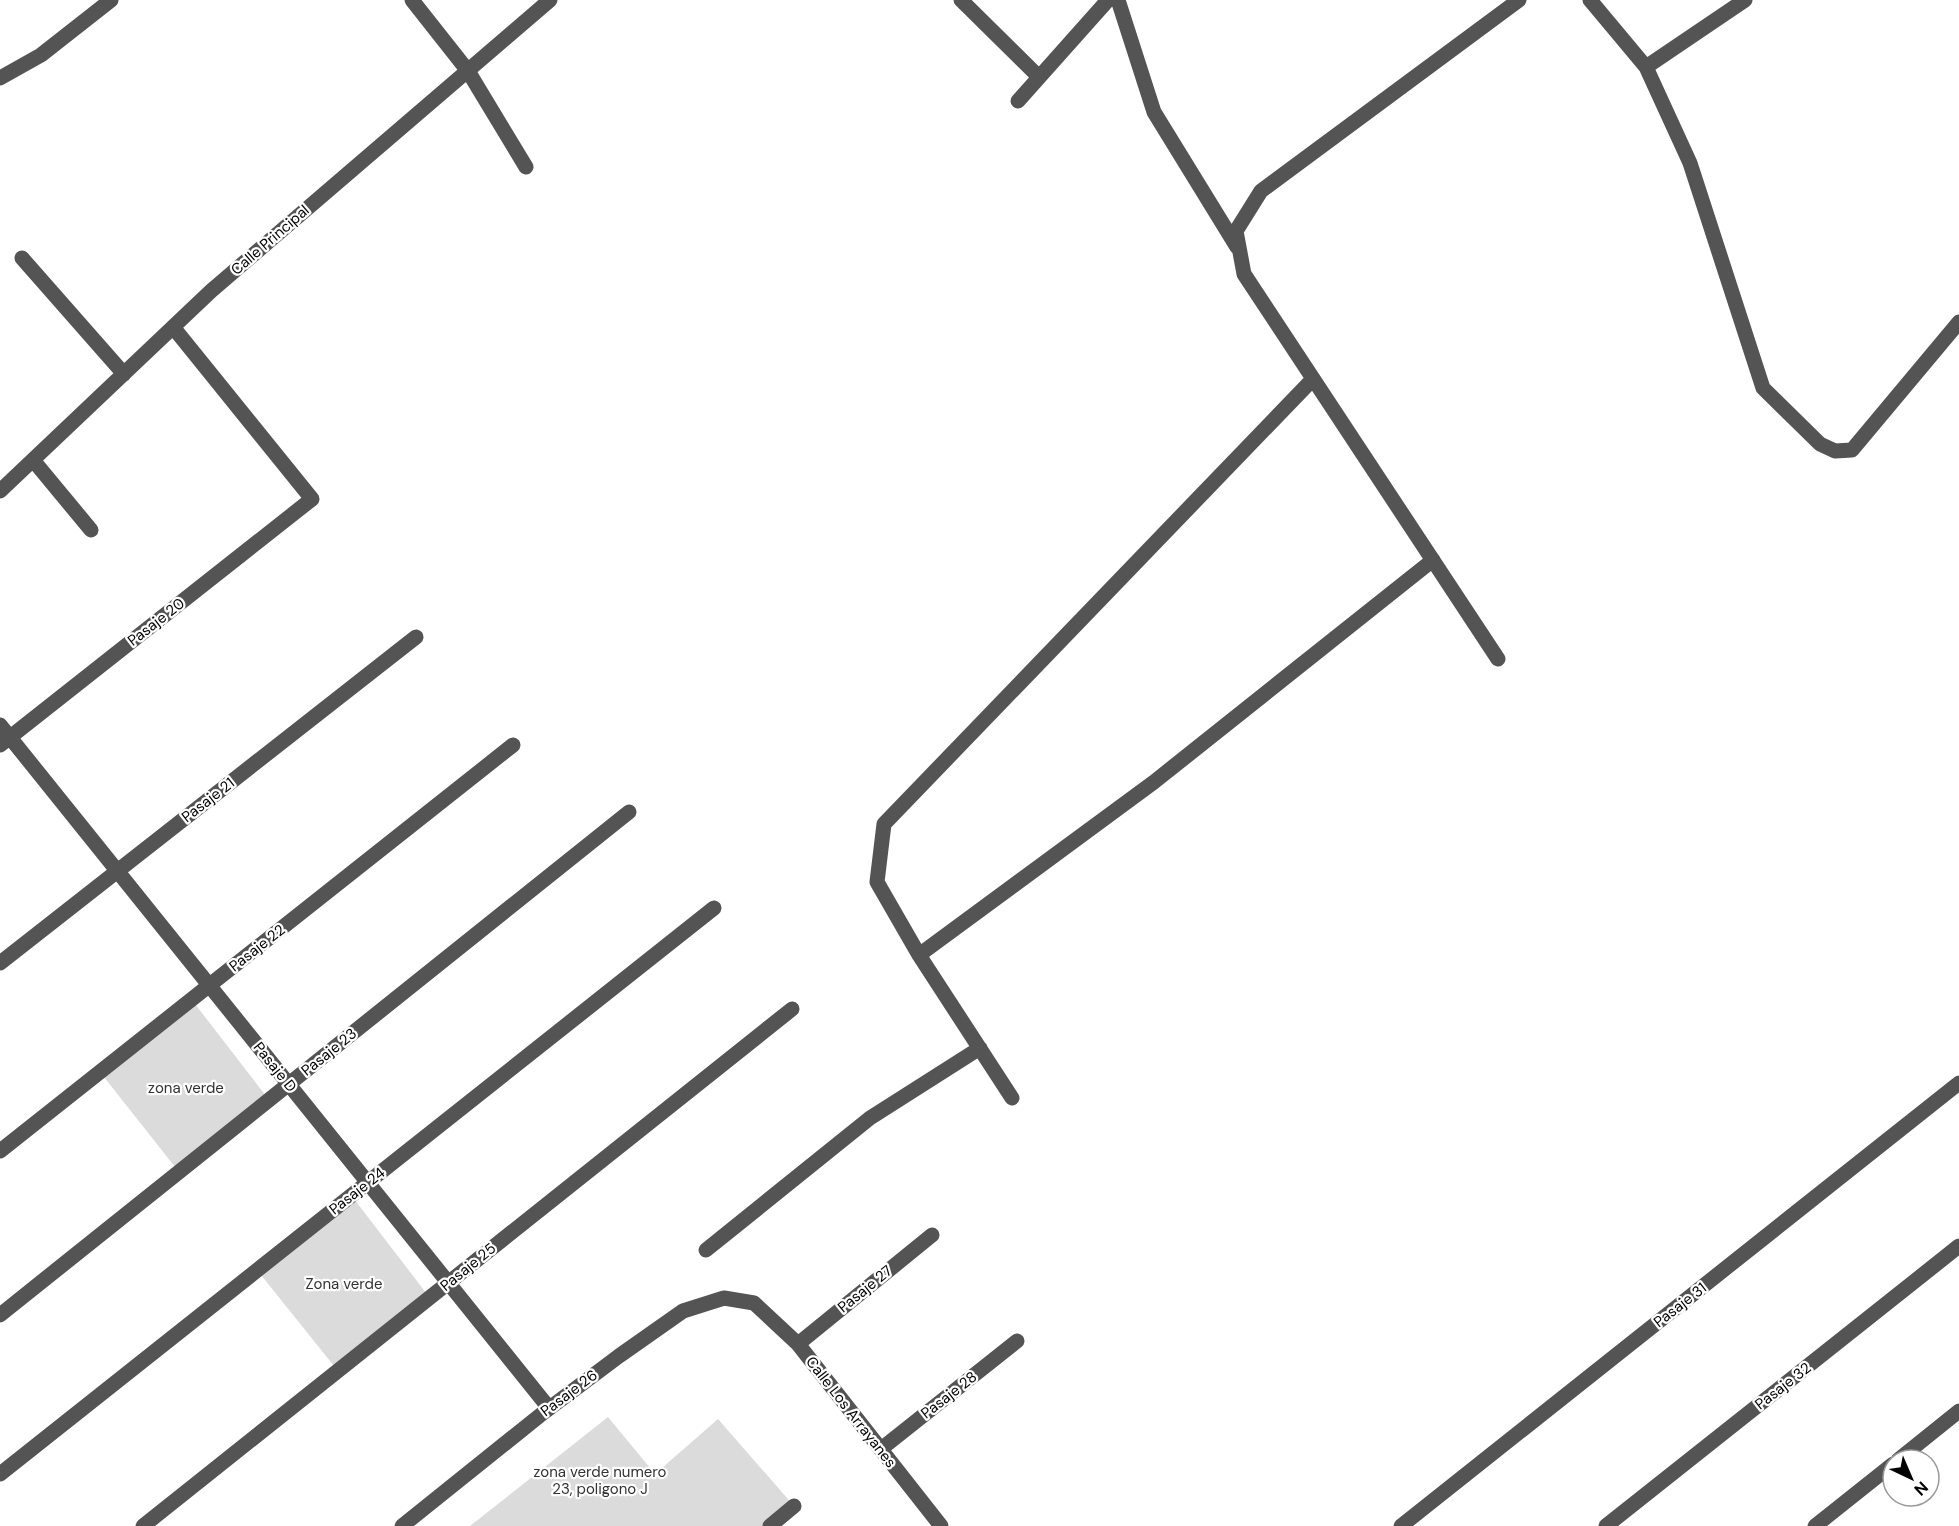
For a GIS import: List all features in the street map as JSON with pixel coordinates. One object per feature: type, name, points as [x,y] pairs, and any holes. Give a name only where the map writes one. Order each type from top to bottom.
[{"type":"street","points":[[0,78],[41,55],[111,0]]},
{"type":"street","points":[[412,0],[468,71],[526,167]]},
{"type":"street","name":"Calle Principal","points":[[0,491],[211,291],[550,0]]},
{"type":"street","points":[[961,0],[1039,77]]},
{"type":"street","points":[[1018,101],[1108,0]]},
{"type":"street","points":[[1118,0],[1154,112],[1240,252]]},
{"type":"street","points":[[1498,659],[1244,274],[1236,231],[1261,191],[1519,0]]},
{"type":"street","points":[[1590,0],[1646,67],[1690,163],[1763,388],[1820,444],[1835,451],[1852,450],[1959,322]]},
{"type":"street","points":[[1646,67],[1745,0]]},
{"type":"street","points":[[22,258],[124,374]]},
{"type":"street","name":"Pasaje 20","points":[[5,741],[312,499],[172,327]]},
{"type":"street","points":[[1012,1098],[919,955],[877,882],[884,824],[1313,379]]},
{"type":"street","points":[[33,460],[91,530]]},
{"type":"street","points":[[919,955],[1154,782],[1433,560]]},
{"type":"street","name":"Pasaje 21","points":[[0,963],[416,637]]},
{"type":"street","name":"Pasaje D","points":[[0,725],[5,741],[117,871],[549,1408]]},
{"type":"street","name":"Pasaje 22","points":[[0,1151],[513,744]]},
{"type":"street","name":"Pasaje 23","points":[[0,1315],[630,812]]},
{"type":"street","name":"Pasaje 24","points":[[0,1474],[714,908]]},
{"type":"street","name":"Pasaje 25","points":[[143,1526],[792,1009]]},
{"type":"street","points":[[706,1250],[870,1118],[980,1048]]},
{"type":"street","name":"Pasaje 31","points":[[1401,1526],[1959,1083]]},
{"type":"street","name":"Pasaje 27","points":[[798,1344],[932,1234]]},
{"type":"street","name":"Pasaje 32","points":[[1606,1526],[1959,1246]]},
{"type":"street","name":"Pasaje 26","points":[[402,1526],[549,1408],[683,1311],[724,1298],[754,1303]]},
{"type":"street","name":"Calle Los Arrayanes","points":[[754,1303],[798,1344],[941,1526]]},
{"type":"street","name":"Pasaje 28","points":[[881,1449],[1017,1341]]},
{"type":"street","points":[[1913,1448],[1959,1411]]},
{"type":"street","points":[[1815,1526],[1881,1474]]},
{"type":"street","points":[[770,1526],[794,1506]]},
{"type":"green space","name":"zona verde","points":[[192,1000],[269,1100],[179,1172],[100,1072]]},
{"type":"green space","name":"Zona verde","points":[[351,1195],[430,1298],[338,1371],[257,1270]]},
{"type":"green space","name":"zona verde numero 23, poligono J","points":[[608,1417],[655,1474],[718,1419],[794,1506],[770,1526],[470,1526]]}]
